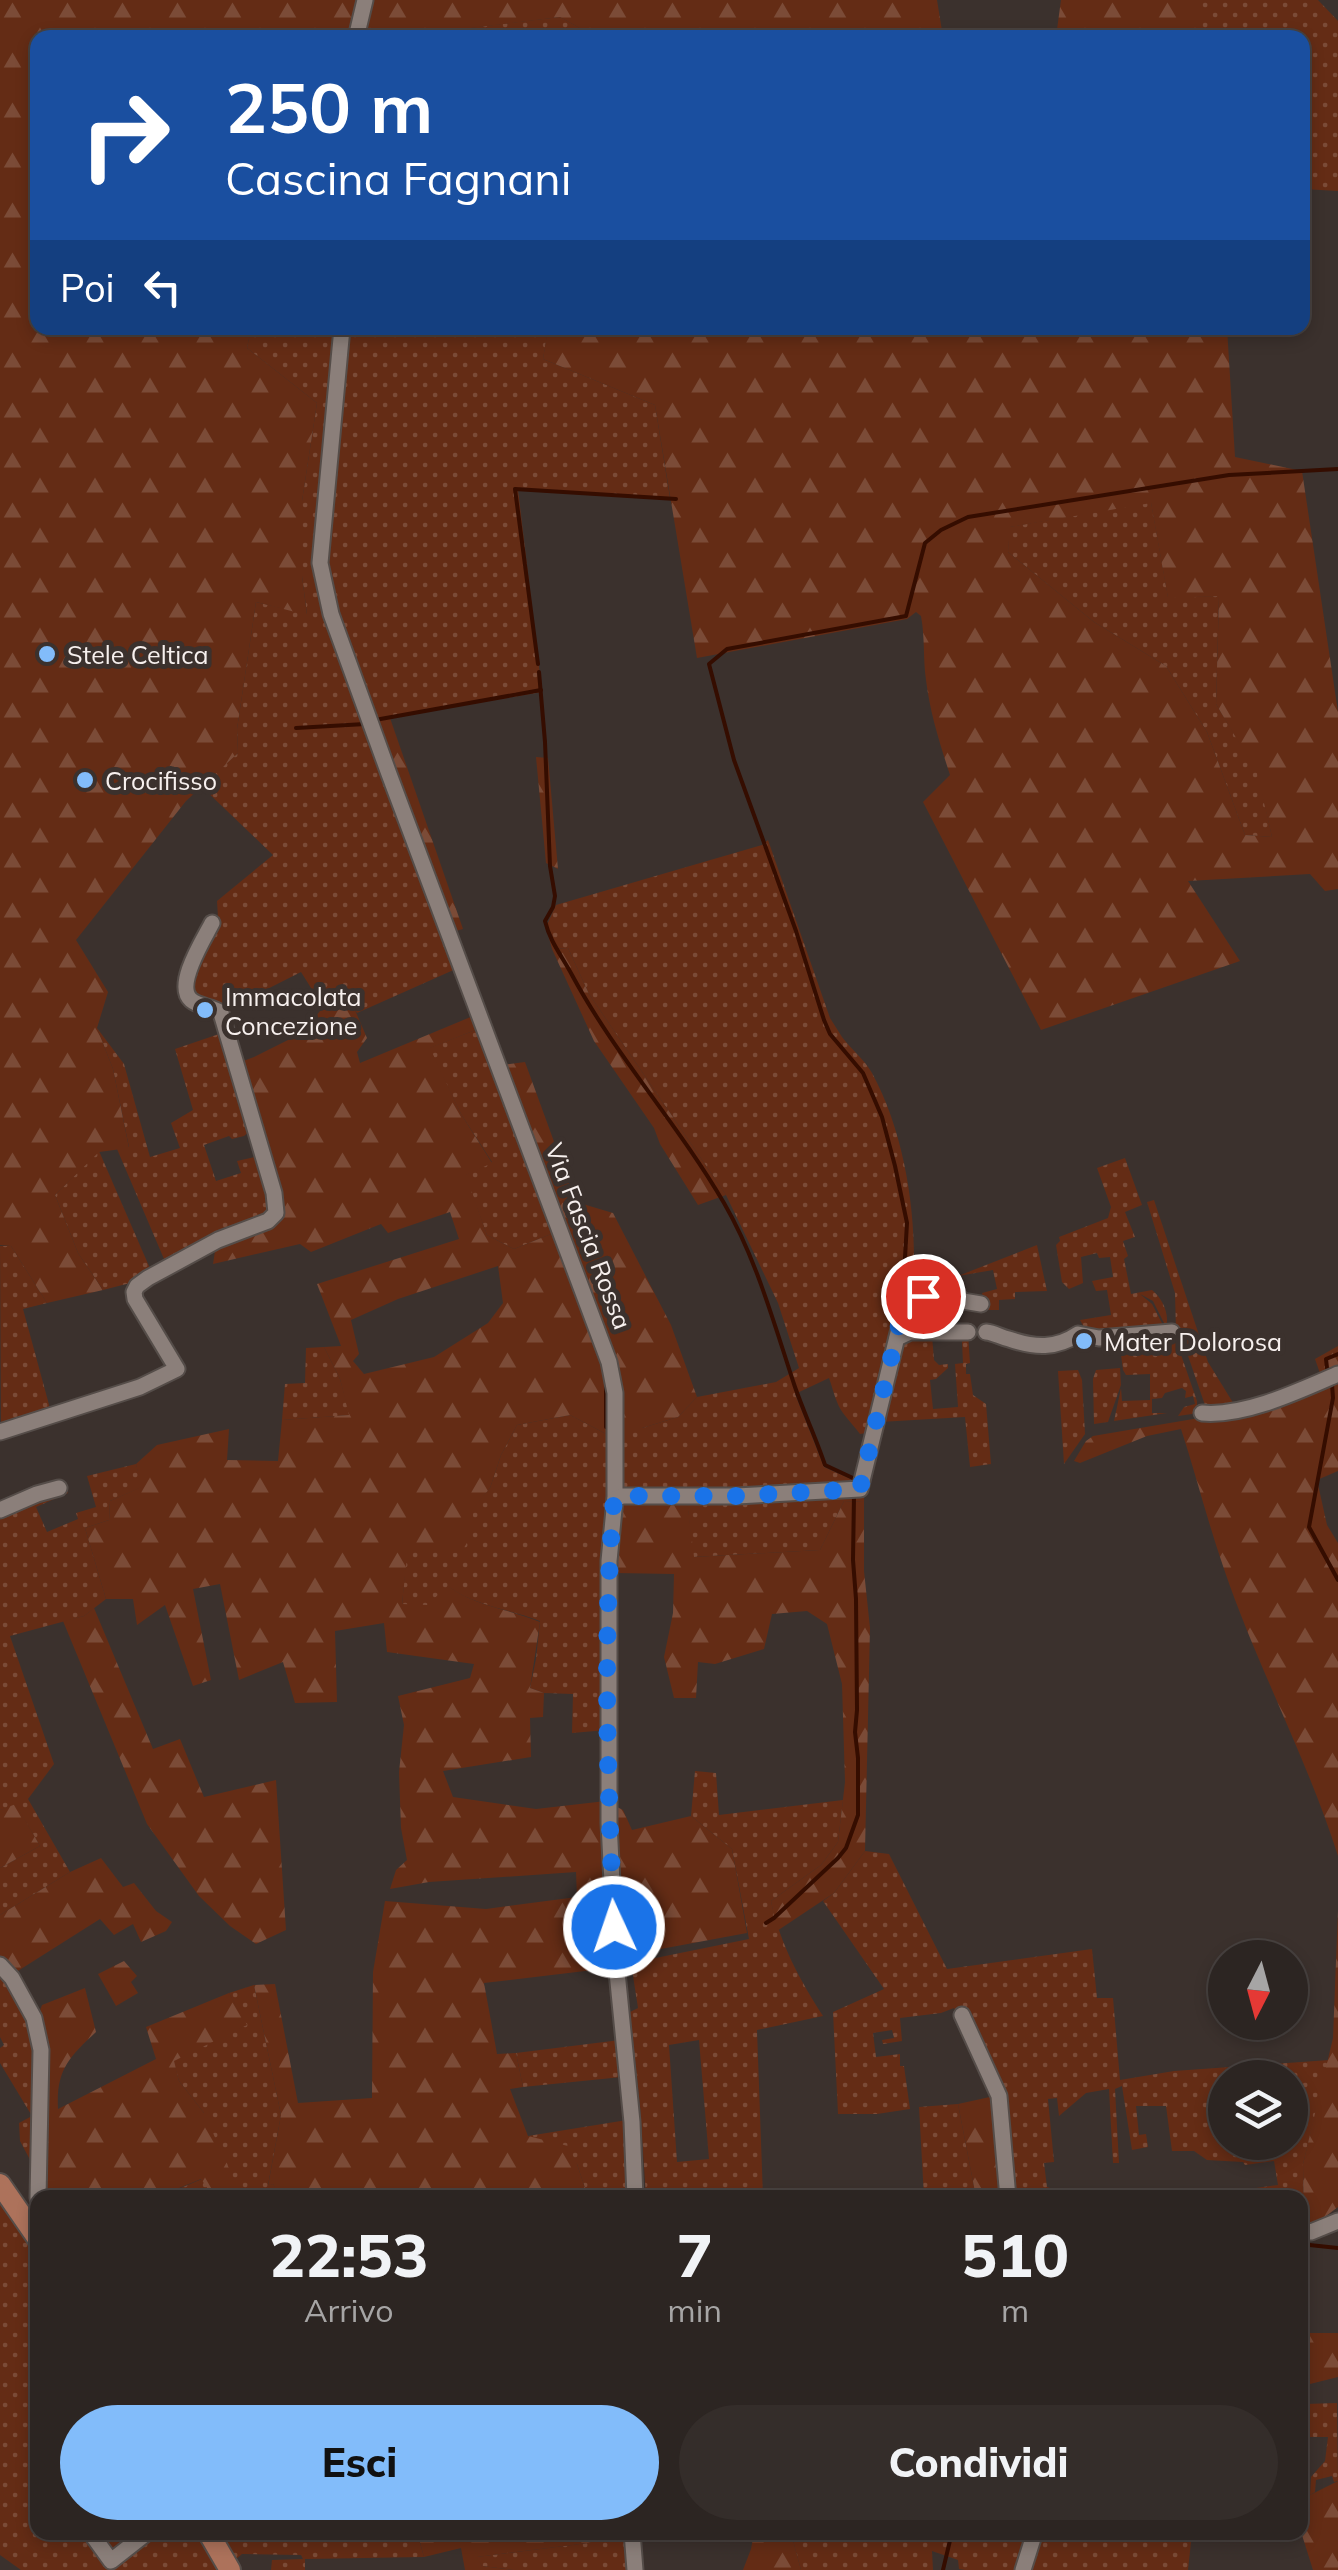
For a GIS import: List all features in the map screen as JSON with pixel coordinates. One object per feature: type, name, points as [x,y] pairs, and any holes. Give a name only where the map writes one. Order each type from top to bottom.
[{"type":"main road","points":[[0,2184],[30,2227]]},
{"type":"main road","points":[[211,2540],[223,2568]]},
{"type":"street","points":[[358,30],[365,0]]},
{"type":"street","name":"Via Fascia Rossa","points":[[341,335],[320,564],[332,614],[609,1362],[615,1393],[609,1560],[609,1822],[635,2190]]},
{"type":"street","points":[[0,1432],[140,1387],[176,1369],[134,1292],[148,1278],[218,1240],[268,1221],[276,1213],[274,1194],[221,1013],[191,1000],[186,992],[189,971],[212,924]]},
{"type":"street","points":[[614,1499],[860,1489],[908,1297],[946,1295],[981,1304]]},
{"type":"street","points":[[898,1338],[910,1332],[968,1332]]},
{"type":"street","points":[[986,1332],[1043,1346],[1064,1343],[1078,1334],[1099,1338],[1172,1332]]},
{"type":"street","points":[[1202,1413],[1250,1407],[1338,1374]]},
{"type":"street","points":[[0,1510],[58,1488]]},
{"type":"street","points":[[0,1965],[12,1978],[34,2018],[41,2050],[38,2190]]},
{"type":"street","points":[[962,2015],[1000,2096],[1007,2190]]},
{"type":"street","points":[[1308,2232],[1338,2222]]},
{"type":"street","points":[[96,2540],[111,2561],[138,2540]]},
{"type":"street","points":[[633,2540],[635,2570]]},
{"type":"street","points":[[1023,2570],[1032,2540]]},
{"type":"green space","points":[[0,0],[937,0],[942,30],[583,30],[560,17],[454,30],[30,30],[30,335],[250,335],[247,348],[317,403],[302,501],[302,576],[307,615],[256,602],[237,729],[238,753],[186,801],[76,940],[108,992],[97,1028],[113,1069],[129,1148],[99,1152],[55,1195],[78,1253],[103,1290],[47,1303],[11,1246],[0,1245]]},
{"type":"green space","points":[[1061,0],[1201,0],[1201,30],[1057,30]]},
{"type":"green space","points":[[1201,0],[1318,0],[1338,21],[1338,191],[1310,189],[1310,30],[1201,30]]},
{"type":"green space","points":[[560,17],[583,30],[453,30]]},
{"type":"green space","points":[[250,335],[545,335],[543,359],[655,405],[670,498],[518,490],[542,692],[367,722],[458,968],[357,1013],[351,1003],[323,1007],[301,972],[222,1012],[192,998],[189,971],[206,926],[218,917],[217,901],[273,855],[201,786],[238,753],[237,729],[256,602],[307,614],[302,576],[302,501],[317,403],[247,348]]},
{"type":"green space","points":[[547,335],[1227,335],[1235,457],[1302,471],[1338,712],[1338,889],[1325,891],[1310,874],[1188,881],[1240,961],[1041,1030],[923,802],[950,775],[928,692],[921,616],[916,612],[907,619],[697,658],[655,405],[543,359]],"holes":[[[1151,503],[1168,598],[1219,596],[1216,704],[1257,773],[1272,837],[1245,835],[1207,732],[1166,666],[1094,622],[1008,552],[1010,527]]]},
{"type":"green space","points":[[1151,502],[1168,597],[1219,596],[1216,704],[1258,773],[1272,837],[1245,835],[1207,732],[1166,666],[1094,622],[1008,552],[1009,527]]},
{"type":"green space","points":[[390,718],[463,929],[452,932],[376,721]]},
{"type":"green space","points":[[536,757],[548,758],[558,869],[546,863]]},
{"type":"green space","points":[[768,840],[830,1018],[872,1073],[893,1123],[911,1208],[913,1291],[906,1290],[866,1433],[860,1434],[841,1409],[829,1378],[795,1394],[824,1467],[853,1480],[852,1484],[699,1493],[617,1490],[618,1428],[642,1428],[678,1417],[697,1397],[776,1382],[799,1368],[778,1303],[726,1195],[589,994],[568,948],[552,949],[546,927],[556,905],[762,845]]},
{"type":"green space","points":[[568,948],[589,994],[726,1195],[698,1205],[654,1128],[594,1041],[552,949]]},
{"type":"green space","points":[[352,1003],[367,1038],[357,1052],[360,1063],[473,1016],[478,1029],[430,1048],[461,1114],[492,1163],[466,1175],[487,1235],[514,1249],[556,1232],[605,1363],[612,1437],[570,1415],[517,1425],[490,1488],[473,1509],[472,1534],[461,1553],[408,1548],[402,1604],[427,1605],[448,1586],[481,1603],[540,1622],[530,1688],[544,1693],[543,1717],[530,1718],[531,1757],[443,1771],[453,1797],[536,1809],[606,1801],[610,1968],[484,1983],[497,2054],[516,2053],[523,2087],[510,2089],[528,2136],[568,2146],[586,2190],[276,2190],[273,2184],[268,2186],[281,2115],[254,1985],[275,1984],[298,2103],[372,2098],[373,1972],[385,1901],[486,1909],[577,1897],[576,1872],[429,1882],[390,1889],[396,1870],[407,1860],[401,1828],[399,1772],[404,1725],[398,1696],[470,1678],[474,1664],[387,1652],[384,1623],[335,1631],[337,1702],[295,1703],[283,1662],[239,1680],[220,1584],[193,1589],[211,1680],[193,1686],[165,1605],[137,1625],[133,1599],[106,1599],[85,1528],[109,1520],[110,1501],[141,1487],[136,1464],[157,1445],[229,1429],[227,1460],[278,1461],[282,1420],[349,1415],[340,1379],[324,1347],[341,1346],[317,1284],[459,1239],[450,1212],[388,1233],[381,1224],[311,1252],[300,1244],[213,1264],[216,1245],[280,1213],[238,1063],[304,1032],[323,1007]],"holes":[[[498,1266],[503,1303],[488,1323],[434,1357],[364,1374],[353,1361],[359,1354],[351,1320],[398,1299]]]},
{"type":"green space","points":[[97,1028],[124,1064],[150,1157],[180,1148],[171,1123],[193,1110],[175,1049],[225,1032],[251,1130],[244,1136],[229,1136],[204,1145],[216,1181],[241,1173],[237,1161],[259,1156],[273,1201],[270,1213],[167,1266],[117,1149],[129,1147],[113,1069]]},
{"type":"green space","points":[[478,1029],[556,1232],[514,1249],[487,1235],[465,1175],[492,1162],[461,1114],[429,1048]]},
{"type":"green space","points":[[525,1062],[576,1202],[613,1213],[671,1325],[697,1397],[678,1417],[642,1428],[618,1428],[619,1394],[501,1065]]},
{"type":"green space","points":[[99,1151],[152,1273],[103,1290],[78,1253],[55,1195]]},
{"type":"green space","points":[[1125,1158],[1142,1205],[1125,1212],[1135,1237],[1123,1241],[1131,1294],[1152,1290],[1164,1307],[1167,1322],[1166,1327],[1153,1301],[1140,1294],[1152,1304],[1164,1327],[1101,1334],[1085,1329],[1080,1320],[1111,1315],[1107,1290],[1096,1291],[1092,1281],[1113,1277],[1110,1257],[1099,1258],[1097,1253],[1081,1257],[1083,1283],[1069,1289],[1062,1282],[1056,1245],[1059,1237],[1108,1218],[1111,1207],[1097,1168]]},
{"type":"green space","points":[[1154,1200],[1208,1362],[1235,1406],[1207,1411],[1176,1331],[1175,1293],[1147,1202]]},
{"type":"green space","points":[[1037,1245],[1047,1291],[1015,1292],[1015,1299],[999,1300],[999,1310],[987,1310],[982,1293],[997,1289],[993,1270],[958,1276]]},
{"type":"green space","points":[[0,1246],[11,1246],[47,1303],[23,1309],[51,1412],[1,1428]]},
{"type":"green space","points":[[968,1333],[970,1363],[966,1364],[966,1374],[970,1374],[973,1395],[986,1404],[991,1464],[970,1467],[965,1417],[880,1422],[902,1339],[932,1336],[934,1360],[939,1365],[948,1364],[936,1379],[930,1380],[933,1409],[958,1407],[955,1364],[963,1363],[962,1342]]},
{"type":"green space","points":[[1172,1339],[1178,1346],[1197,1401],[1197,1410],[1178,1416],[1184,1407],[1195,1404],[1193,1396],[1185,1398],[1182,1388],[1152,1399],[1152,1413],[1167,1413],[1114,1421],[1121,1388],[1122,1401],[1150,1400],[1150,1374],[1126,1375],[1119,1340]]},
{"type":"green space","points":[[1338,1346],[1338,1471],[1317,1480],[1327,1525],[1338,1543],[1338,1856],[1312,1783],[1237,1605],[1181,1429],[1147,1436],[1080,1463],[1074,1461],[1093,1436],[1270,1406],[1322,1379],[1315,1359]]},
{"type":"green space","points":[[324,1347],[340,1379],[350,1415],[282,1420],[285,1384],[305,1383],[306,1348]]},
{"type":"green space","points":[[1120,1368],[1121,1385],[1108,1422],[1094,1424],[1096,1370]]},
{"type":"green space","points":[[1078,1370],[1085,1434],[1064,1464],[1058,1371]]},
{"type":"green space","points":[[570,1415],[612,1437],[607,1730],[572,1733],[573,1694],[544,1693],[530,1688],[540,1621],[481,1603],[449,1587],[428,1605],[402,1605],[407,1548],[472,1534],[472,1509],[490,1488],[517,1425]]},
{"type":"green space","points":[[136,1464],[142,1487],[110,1501],[109,1520],[85,1528],[106,1599],[84,1616],[10,1636],[54,1764],[28,1799],[70,1872],[0,1915],[0,1868],[40,1846],[16,1805],[0,1810],[0,1505],[63,1483],[68,1493],[36,1507],[47,1532],[78,1519],[76,1513],[96,1507],[87,1476]]},
{"type":"green space","points":[[864,1491],[864,1502],[844,1501],[820,1550],[693,1557],[687,1500]]},
{"type":"green space","points":[[687,1499],[694,1557],[820,1550],[844,1501],[864,1502],[864,1571],[870,1628],[865,1851],[834,1893],[777,1931],[771,1901],[821,1865],[838,1842],[845,1782],[842,1684],[827,1624],[807,1611],[772,1614],[764,1649],[715,1664],[698,1662],[696,1698],[674,1698],[664,1657],[673,1613],[674,1574],[615,1573],[618,1515],[623,1502]]},
{"type":"green space","points":[[94,1608],[153,1749],[180,1739],[204,1797],[276,1780],[286,1930],[256,1944],[230,1926],[199,1896],[147,1824],[63,1621],[84,1616]]},
{"type":"green space","points":[[695,1771],[716,1773],[719,1815],[843,1800],[838,1842],[821,1865],[771,1901],[792,1961],[823,2016],[757,2030],[763,2190],[646,2190],[630,2012],[638,2008],[631,1963],[749,1939],[732,1849],[691,1816]],"holes":[[[699,2040],[709,2159],[677,2162],[669,2045]]]},
{"type":"green space","points":[[16,1804],[40,1846],[0,1868],[0,1810]]},
{"type":"green space","points":[[615,1806],[623,1810],[632,1830],[691,1816],[732,1849],[747,1933],[623,1956]]},
{"type":"green space","points":[[865,1851],[889,1854],[947,1969],[1092,1949],[1097,1998],[1113,1998],[1120,2080],[1208,2069],[1208,2160],[1304,2160],[1303,2190],[1249,2190],[1278,2185],[1274,2161],[1245,2165],[1207,2160],[1194,2151],[1172,2151],[1166,2106],[1136,2106],[1139,2135],[1146,2134],[1148,2147],[1132,2150],[1122,2086],[1115,2089],[1119,2163],[1113,2163],[1109,2089],[1086,2093],[1059,2116],[1057,2098],[1048,2099],[1054,2162],[1044,2163],[1050,2190],[1008,2190],[1000,2093],[954,2008],[900,2018],[902,2041],[883,2044],[882,2040],[894,2038],[892,2030],[873,2033],[876,2057],[900,2054],[910,2109],[838,2114],[833,2012],[884,1989],[823,1901],[834,1893]]},
{"type":"green space","points":[[101,1858],[123,1887],[134,1883],[156,1911],[172,1922],[166,1931],[141,1942],[133,1924],[114,1935],[100,1919],[13,1974],[0,1961],[0,1915],[70,1872]]},
{"type":"green space","points":[[1338,1910],[1338,2207],[1308,2224],[1303,2164],[1308,2160],[1308,2143],[1333,2038]]},
{"type":"green space","points":[[124,1961],[137,1976],[131,1982],[138,1993],[116,2006],[98,1974]]},
{"type":"green space","points":[[0,1970],[31,2020],[37,2049],[36,2171],[20,2141],[19,2123],[32,2116],[0,2063],[0,2048],[4,2045],[0,2037]]},
{"type":"green space","points":[[254,1985],[281,2115],[268,2185],[273,2184],[276,2190],[176,2190],[202,2179],[204,2113],[179,2081],[173,2060],[246,2025],[229,1993]]},
{"type":"green space","points":[[85,1988],[96,2032],[66,2066],[59,2085],[58,2109],[156,2059],[146,2027],[229,1993],[247,2025],[174,2061],[179,2081],[204,2113],[236,2184],[223,2190],[209,2190],[201,2179],[174,2190],[43,2190],[37,2018],[42,2005]]},
{"type":"green space","points":[[620,2040],[622,2077],[523,2087],[516,2053]]},
{"type":"green space","points":[[1329,2060],[1308,2144],[1308,2061]]},
{"type":"green space","points":[[999,2095],[1006,2190],[975,2190],[958,2104]]},
{"type":"green space","points":[[958,2104],[975,2190],[924,2190],[919,2107]]},
{"type":"green space","points":[[627,2120],[630,2190],[586,2190],[577,2164],[528,2136]]},
{"type":"green space","points":[[0,2190],[30,2237],[30,2540],[202,2540],[220,2570],[21,2570],[0,2555]]},
{"type":"green space","points":[[1308,2333],[1338,2333],[1338,2377],[1308,2384]]},
{"type":"green space","points":[[1337,2403],[1338,2481],[1334,2482],[1332,2476],[1316,2480],[1315,2492],[1310,2495],[1311,2477],[1325,2461],[1328,2437],[1308,2437],[1308,2404]]},
{"type":"green space","points":[[1338,2481],[1338,2570],[1313,2570],[1304,2540],[1308,2540],[1310,2495]]},
{"type":"green space","points":[[223,2540],[419,2540],[424,2557],[305,2559],[305,2570],[271,2570],[272,2560],[303,2559],[301,2555],[242,2554],[235,2560]]},
{"type":"green space","points":[[419,2540],[596,2540],[477,2557],[482,2566],[513,2570],[465,2570],[461,2548],[424,2557]]},
{"type":"green space","points":[[629,2540],[630,2570],[513,2570],[482,2566],[476,2557]]},
{"type":"green space","points":[[753,2540],[793,2540],[801,2570],[743,2570]]},
{"type":"green space","points":[[793,2540],[1027,2540],[1016,2570],[959,2569],[958,2560],[932,2551],[933,2570],[801,2570]]},
{"type":"green space","points":[[1039,2540],[1191,2540],[1188,2570],[1029,2570]]},
{"type":"waterway","points":[[903,1292],[907,1223],[882,1117],[863,1073],[830,1034],[824,1020],[734,760],[709,664],[727,649],[906,616],[925,543],[968,517],[1229,475],[1338,469]]},
{"type":"waterway","points":[[538,664],[515,489],[676,499]]},
{"type":"waterway","points":[[539,672],[555,896],[545,921],[550,936],[607,1033],[706,1174],[736,1225],[825,1465],[855,1479],[856,1475]]},
{"type":"waterway","points":[[375,720],[541,690]]},
{"type":"waterway","points":[[296,728],[365,724]]},
{"type":"waterway","points":[[1327,1368],[1326,1359],[1338,1354]]},
{"type":"waterway","points":[[1332,1384],[1333,1398],[1309,1527],[1338,1580]]},
{"type":"waterway","points":[[606,1386],[606,1427]]},
{"type":"waterway","points":[[766,1923],[838,1858],[846,1848],[858,1815],[854,1496]]},
{"type":"waterway","points":[[1308,2245],[1338,2248]]},
{"type":"waterway","points":[[943,2570],[950,2540]]},
{"type":"place","name":"Stele Celtica","points":[[47,654]]},
{"type":"place","name":"Crocifisso","points":[[85,780]]},
{"type":"place","name":"Immacolata Concezione","points":[[205,1010]]},
{"type":"place","name":"Mater Dolorosa","points":[[1084,1341]]},
{"type":"route","points":[[614,1927],[609,1822],[609,1560],[614,1499],[860,1489],[904,1304],[908,1297],[923,1296]]}]
